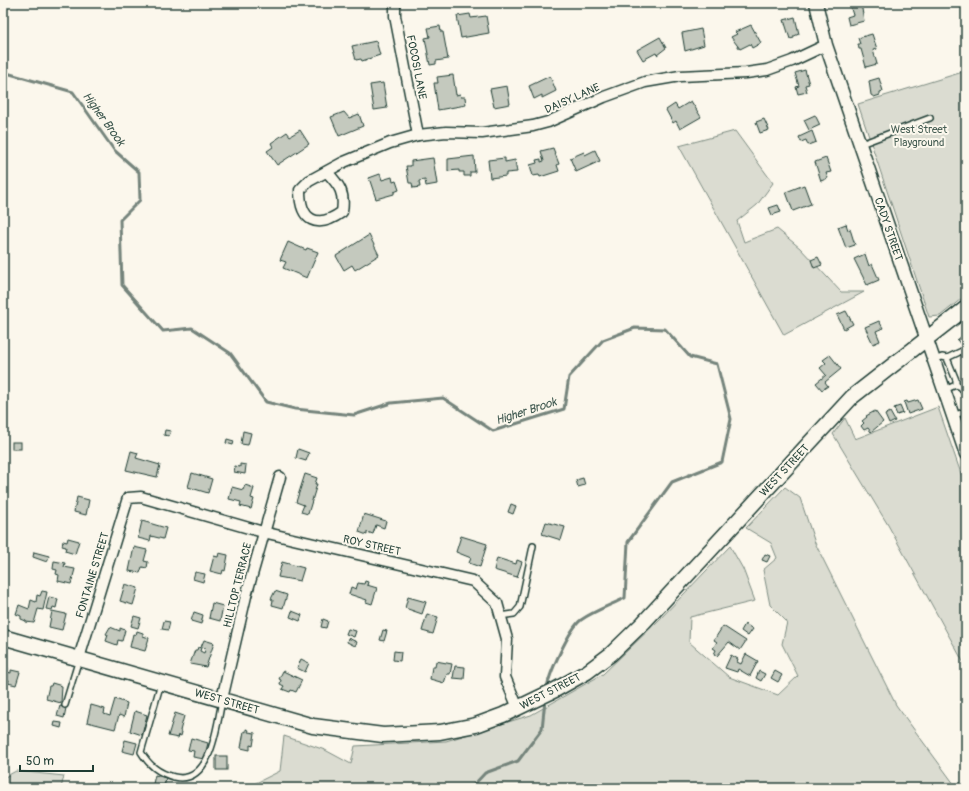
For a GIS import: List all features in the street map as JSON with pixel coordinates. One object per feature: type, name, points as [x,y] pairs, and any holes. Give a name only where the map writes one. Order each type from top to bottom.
[{"type":"main road","name":"WEST STREET","points":[[3,637],[313,726],[383,735],[447,731],[476,725],[518,708],[555,690],[587,672],[611,654],[643,623],[852,397],[966,308]]},
{"type":"street","name":"FOCOSI LANE","points":[[395,3],[396,16],[418,135]]},
{"type":"street","name":"CADY STREET","points":[[816,3],[826,44],[965,450]]},
{"type":"street","name":"DAISY LANE","points":[[328,172],[339,186],[344,199],[342,212],[331,220],[320,222],[308,216],[300,205],[300,190],[309,181],[344,162],[390,143],[418,135],[446,132],[511,130],[533,126],[548,122],[604,97],[645,82],[680,76],[746,74],[767,70],[792,61],[826,44]]},
{"type":"street","name":"HILLTOP TERRACE","points":[[222,699],[263,532],[280,477]]},
{"type":"street","name":"ROY STREET","points":[[128,498],[141,497],[263,532],[473,581],[497,602],[507,639],[505,677],[518,708]]},
{"type":"street","name":"FONTAINE STREET","points":[[79,658],[128,498]]},
{"type":"lane","points":[[860,145],[930,118]]},
{"type":"lane","points":[[934,360],[942,357],[947,358],[966,349]]},
{"type":"lane","points":[[947,358],[956,380],[956,385]]},
{"type":"lane","points":[[944,390],[956,385]]},
{"type":"lane","points":[[956,385],[960,387],[966,396]]},
{"type":"lane","points":[[953,416],[966,411]]},
{"type":"lane","points":[[500,616],[514,614],[520,607],[533,546]]},
{"type":"lane","points":[[64,705],[79,658]]},
{"type":"lane","points":[[162,682],[140,752],[148,764],[164,774],[183,779],[194,775],[208,759],[222,699]]},
{"type":"green space","name":"West Street Playground","points":[[966,71],[966,295],[940,316],[929,317],[858,104]]},
{"type":"green space","points":[[735,131],[773,183],[757,205],[737,221],[744,242],[777,229],[800,248],[841,292],[864,292],[784,335],[679,146]]},
{"type":"green space","points":[[938,407],[966,488],[966,667],[888,525],[833,434],[845,418],[855,439]]},
{"type":"green space","points":[[785,487],[800,498],[815,543],[896,705],[957,788],[246,788],[280,771],[284,736],[325,750],[351,764],[355,746],[446,741],[531,715],[603,674],[659,620],[730,546],[743,569],[755,601],[690,617],[689,642],[729,677],[778,695],[798,676],[782,644],[787,622],[770,605],[763,570],[777,558],[771,543],[746,528]]},
{"type":"green space","points":[[16,771],[64,776],[61,788],[3,788],[3,778]]},
{"type":"building","points":[[849,3],[861,3],[864,21],[849,25],[847,17],[853,15]]},
{"type":"building","points":[[470,14],[471,18],[486,16],[489,33],[461,38],[457,16]]},
{"type":"building","points":[[795,17],[799,34],[790,39],[784,20]]},
{"type":"building","points":[[751,25],[761,43],[752,48],[750,44],[740,49],[731,37],[737,34],[735,32]]},
{"type":"building","points":[[440,26],[441,32],[443,32],[448,59],[436,61],[436,64],[430,65],[425,38],[430,37],[428,28]]},
{"type":"building","points":[[701,29],[704,45],[685,51],[682,33]]},
{"type":"building","points":[[872,34],[877,49],[873,50],[877,64],[866,67],[861,49],[859,49],[858,44],[860,44],[858,38]]},
{"type":"building","points":[[660,37],[666,48],[657,55],[656,53],[643,60],[637,50]]},
{"type":"building","points":[[376,41],[380,55],[362,61],[361,59],[356,60],[352,46]]},
{"type":"building","points":[[805,70],[809,84],[805,85],[807,92],[798,94],[796,87],[799,86],[795,73]]},
{"type":"building","points":[[453,75],[456,95],[460,94],[461,97],[465,97],[466,105],[438,110],[434,83],[438,83],[437,77]]},
{"type":"building","points":[[550,76],[556,91],[542,98],[542,95],[534,99],[529,86]]},
{"type":"building","points":[[879,78],[883,91],[880,92],[880,95],[874,97],[871,95],[869,81]]},
{"type":"building","points":[[383,83],[387,108],[374,110],[370,85]]},
{"type":"building","points":[[507,86],[510,104],[494,107],[490,89]]},
{"type":"building","points":[[691,101],[701,117],[680,129],[676,121],[673,123],[666,110],[675,104],[678,109]]},
{"type":"building","points":[[344,112],[349,118],[359,114],[363,126],[339,136],[331,117]]},
{"type":"building","points":[[815,115],[820,125],[809,130],[804,120]]},
{"type":"building","points":[[764,119],[769,130],[760,133],[756,122]]},
{"type":"building","points":[[300,130],[309,144],[277,165],[267,151],[273,147],[271,143],[287,132],[290,136]]},
{"type":"building","points":[[812,131],[816,142],[808,145],[806,140],[801,142],[799,137]]},
{"type":"building","points":[[553,148],[559,164],[557,165],[559,171],[540,177],[539,175],[533,176],[530,165],[537,163],[536,160],[541,159],[541,162],[544,161],[541,151]]},
{"type":"building","points":[[595,150],[600,161],[576,172],[570,158],[584,152],[585,155]]},
{"type":"building","points":[[474,156],[475,172],[470,172],[470,176],[464,176],[464,172],[459,172],[459,170],[448,171],[448,159]]},
{"type":"building","points":[[433,158],[437,184],[426,186],[425,180],[419,181],[420,187],[413,188],[412,183],[409,183],[406,166],[411,166],[411,161]]},
{"type":"building","points":[[505,158],[505,162],[515,160],[517,172],[506,173],[506,176],[490,178],[488,160]]},
{"type":"building","points":[[826,158],[831,172],[826,173],[828,178],[821,181],[815,162]]},
{"type":"building","points":[[380,174],[382,180],[392,177],[393,182],[396,181],[399,190],[394,192],[394,194],[376,199],[369,178]]},
{"type":"building","points":[[804,185],[811,204],[793,211],[786,192]]},
{"type":"building","points":[[778,205],[781,212],[772,215],[769,208]]},
{"type":"building","points":[[846,224],[848,230],[850,229],[855,245],[846,248],[838,227]]},
{"type":"building","points":[[369,235],[379,255],[355,270],[352,265],[344,270],[336,256]]},
{"type":"building","points":[[288,242],[306,250],[307,248],[318,252],[307,278],[283,268],[286,262],[280,260]]},
{"type":"building","points":[[865,254],[869,266],[872,264],[879,280],[867,285],[854,259]]},
{"type":"building","points":[[818,257],[822,265],[814,268],[811,260]]},
{"type":"building","points":[[846,311],[853,324],[844,329],[837,315]]},
{"type":"building","points":[[879,321],[883,328],[876,331],[880,341],[873,344],[865,327]]},
{"type":"building","points":[[966,333],[966,345],[963,347],[957,340]]},
{"type":"building","points":[[830,355],[841,369],[825,382],[828,386],[822,390],[816,383],[826,375],[820,368],[826,363],[823,360]]},
{"type":"building","points":[[918,400],[922,409],[908,414],[904,402],[907,401],[908,403]]},
{"type":"building","points":[[900,406],[903,413],[897,415],[894,408]]},
{"type":"building","points":[[875,411],[883,422],[871,432],[868,428],[864,430],[861,426],[864,423],[862,421],[867,417],[866,416]]},
{"type":"building","points":[[890,412],[895,421],[889,424],[885,415]]},
{"type":"building","points":[[165,430],[171,431],[169,436],[164,435]]},
{"type":"building","points":[[243,431],[251,433],[248,445],[241,444]]},
{"type":"building","points":[[227,439],[234,441],[233,445],[226,443]]},
{"type":"building","points":[[12,442],[21,442],[21,449],[12,449]]},
{"type":"building","points":[[298,449],[309,453],[306,461],[296,458]]},
{"type":"building","points":[[131,451],[138,453],[136,458],[160,465],[157,477],[126,470]]},
{"type":"building","points":[[240,464],[246,465],[245,474],[234,472],[235,466],[240,467]]},
{"type":"building","points":[[192,473],[212,479],[208,493],[188,487]]},
{"type":"building","points":[[305,474],[317,478],[315,484],[317,484],[308,514],[301,512],[304,505],[296,502]]},
{"type":"building","points":[[583,478],[585,485],[578,487],[576,480]]},
{"type":"building","points":[[245,485],[254,488],[251,498],[254,499],[251,509],[240,506],[241,502],[229,499],[232,487],[243,490]]},
{"type":"building","points":[[77,497],[89,500],[86,515],[74,512]]},
{"type":"building","points":[[511,504],[516,506],[513,514],[508,512]]},
{"type":"building","points":[[364,514],[386,521],[384,528],[376,525],[373,534],[367,532],[367,535],[359,532]]},
{"type":"building","points":[[142,521],[166,528],[163,539],[151,536],[150,541],[138,538]]},
{"type":"building","points":[[546,522],[565,527],[561,540],[542,534]]},
{"type":"building","points":[[461,536],[487,544],[480,567],[469,563],[471,558],[456,552]]},
{"type":"building","points":[[68,538],[79,541],[75,554],[65,551],[66,547],[62,546],[63,541],[67,542]]},
{"type":"building","points":[[134,547],[147,550],[144,561],[148,562],[147,568],[142,567],[140,573],[129,571]]},
{"type":"building","points":[[34,552],[49,556],[47,562],[33,557]]},
{"type":"building","points":[[219,553],[228,555],[225,571],[223,570],[222,574],[210,571],[214,556],[218,557]]},
{"type":"building","points":[[765,554],[770,556],[767,562],[762,560]]},
{"type":"building","points":[[497,558],[516,564],[517,560],[522,562],[517,577],[494,570]]},
{"type":"building","points":[[54,561],[65,563],[64,567],[75,569],[71,584],[58,581],[59,575],[56,574],[57,570],[53,569]]},
{"type":"building","points":[[282,562],[304,568],[300,581],[278,577]]},
{"type":"building","points":[[195,572],[205,574],[203,582],[193,579]]},
{"type":"building","points":[[365,581],[368,582],[367,585],[377,588],[372,604],[366,602],[367,600],[349,594],[351,587],[356,589],[358,583],[364,584]]},
{"type":"building","points":[[125,584],[138,588],[133,605],[120,601]]},
{"type":"building","points":[[42,591],[47,592],[43,610],[38,609],[34,623],[26,622],[21,619],[21,616],[16,614],[19,605],[29,609],[31,600],[36,602],[37,595],[40,596]]},
{"type":"building","points":[[275,591],[287,595],[283,608],[272,605],[273,600],[271,599]]},
{"type":"building","points":[[49,597],[58,599],[56,608],[53,607],[52,610],[46,609]]},
{"type":"building","points":[[408,597],[426,602],[422,614],[405,608]]},
{"type":"building","points":[[212,603],[223,606],[220,621],[209,618]]},
{"type":"building","points":[[52,611],[66,614],[62,630],[49,627]]},
{"type":"building","points":[[292,611],[302,615],[300,621],[290,617]]},
{"type":"building","points":[[194,612],[203,615],[201,624],[191,621]]},
{"type":"building","points":[[427,614],[438,617],[433,634],[422,631]]},
{"type":"building","points":[[134,616],[141,618],[138,628],[131,626]]},
{"type":"building","points":[[323,619],[328,621],[326,628],[321,627]]},
{"type":"building","points":[[164,621],[170,622],[168,630],[162,629]]},
{"type":"building","points":[[745,624],[753,629],[748,636],[741,631]]},
{"type":"building","points":[[723,626],[746,641],[740,650],[729,642],[717,656],[714,654],[716,650],[713,648],[717,642],[714,640]]},
{"type":"building","points":[[110,627],[120,631],[120,628],[125,630],[122,641],[118,640],[117,645],[106,641],[108,635],[106,634]]},
{"type":"building","points":[[348,629],[356,631],[354,637],[346,634]]},
{"type":"building","points":[[383,630],[387,631],[384,641],[380,640]]},
{"type":"building","points":[[137,631],[143,633],[143,636],[149,638],[145,651],[130,647],[133,634],[136,635]]},
{"type":"building","points":[[348,638],[357,642],[355,646],[347,642]]},
{"type":"building","points":[[204,640],[214,643],[206,667],[190,664],[195,650],[197,650],[198,647],[201,648],[200,651],[204,653],[206,648],[201,647]]},
{"type":"building","points":[[394,651],[401,652],[400,661],[393,660]]},
{"type":"building","points":[[746,654],[758,661],[750,676],[738,669],[737,672],[725,668],[731,655],[738,659],[737,662],[741,664]]},
{"type":"building","points":[[301,659],[309,663],[305,672],[297,668]]},
{"type":"building","points":[[436,661],[452,664],[450,674],[447,674],[444,683],[430,679],[432,667],[435,667]]},
{"type":"building","points":[[3,666],[8,668],[7,672],[11,673],[11,670],[20,672],[16,685],[8,683],[9,680],[6,679],[3,684]]},
{"type":"building","points":[[455,666],[465,667],[464,679],[453,678]]},
{"type":"building","points":[[283,671],[302,680],[296,692],[291,690],[290,692],[282,689],[284,686],[280,684],[281,680],[279,679]]},
{"type":"building","points":[[759,671],[765,674],[761,681],[756,678]]},
{"type":"building","points":[[775,671],[782,675],[778,682],[771,678]]},
{"type":"building","points":[[52,683],[62,686],[61,703],[46,699],[49,686],[51,686]]},
{"type":"building","points":[[115,699],[127,703],[124,717],[119,715],[115,729],[87,722],[91,705],[105,709],[104,714],[110,716]]},
{"type":"building","points":[[60,706],[66,708],[64,718],[57,716]]},
{"type":"building","points":[[135,711],[147,715],[142,735],[130,731]]},
{"type":"building","points":[[175,713],[184,716],[180,731],[182,732],[181,736],[179,735],[178,738],[168,736]]},
{"type":"building","points":[[55,722],[62,723],[61,728],[54,726]]},
{"type":"building","points":[[246,729],[249,730],[248,732],[255,733],[253,746],[250,745],[250,750],[241,748],[244,731],[246,732]]},
{"type":"building","points":[[191,738],[208,743],[204,759],[193,757],[194,751],[188,750]]},
{"type":"building","points":[[125,740],[137,743],[134,754],[122,751]]},
{"type":"building","points":[[216,756],[227,756],[227,770],[216,770]]},
{"type":"building","points":[[155,775],[166,778],[164,788],[152,788]]},
{"type":"waterway","name":"Higher Brook","points":[[3,72],[73,92],[114,150],[139,172],[140,200],[120,220],[122,285],[163,331],[192,328],[230,353],[266,402],[295,409],[354,415],[391,403],[443,398],[493,431],[564,409],[569,377],[603,340],[635,328],[665,329],[690,357],[717,364],[731,419],[722,462],[672,482],[628,542],[625,598],[591,614],[576,625],[560,652],[551,673],[547,689]]},
{"type":"waterway","name":"Higher Brook","points":[[471,788],[485,773],[518,761],[542,729],[545,700]]}]
